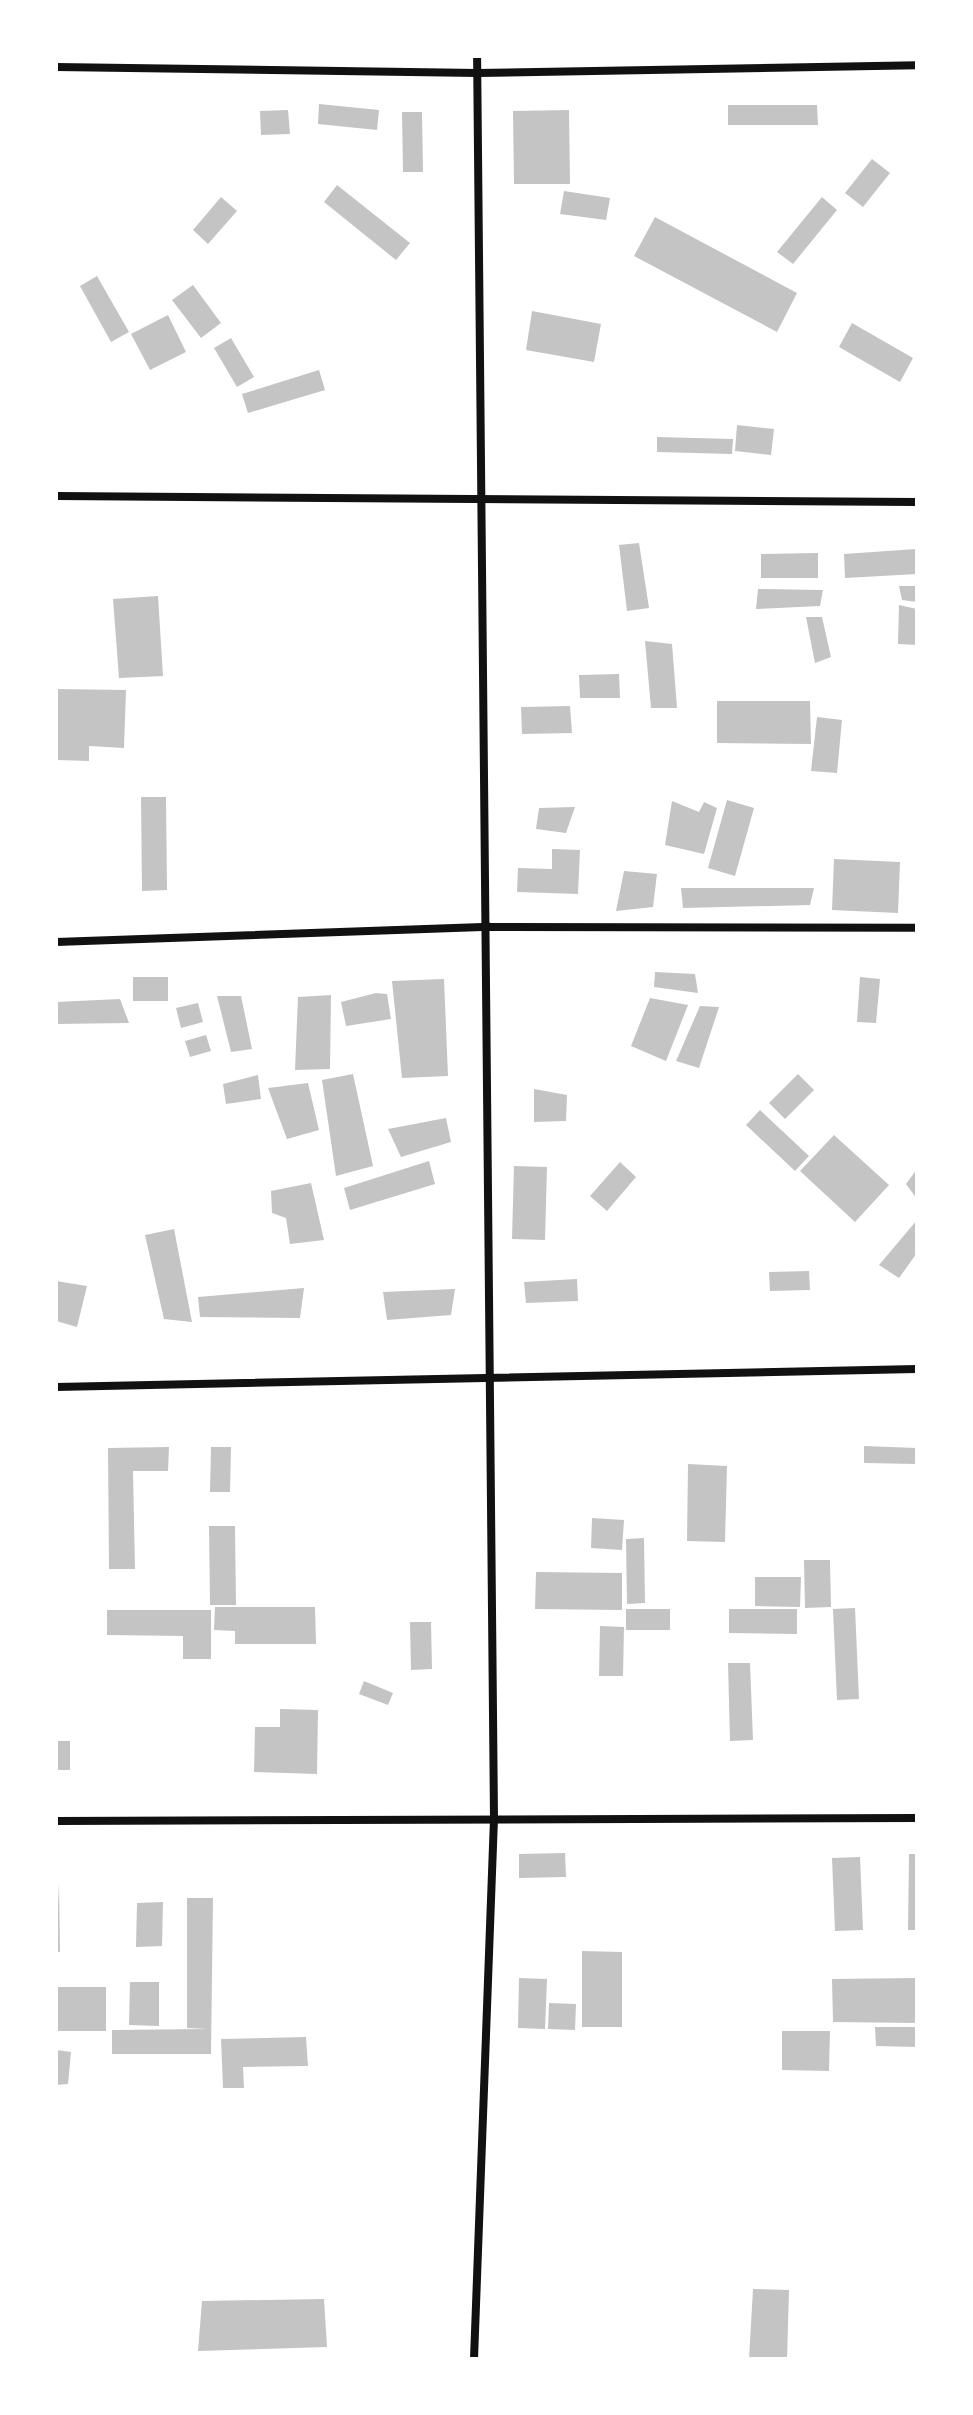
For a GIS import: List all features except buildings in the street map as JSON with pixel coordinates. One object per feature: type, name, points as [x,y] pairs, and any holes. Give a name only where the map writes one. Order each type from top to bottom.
[{"type":"street","points":[[474,2359],[494,1818],[485,1376],[490,927],[477,56]]},
{"type":"street","points":[[56,67],[478,73],[917,65]]},
{"type":"street","points":[[56,496],[484,495],[917,502]]},
{"type":"street","points":[[56,942],[490,927],[917,928]]},
{"type":"street","points":[[56,1387],[917,1369]]},
{"type":"street","points":[[56,1821],[917,1818]]}]
